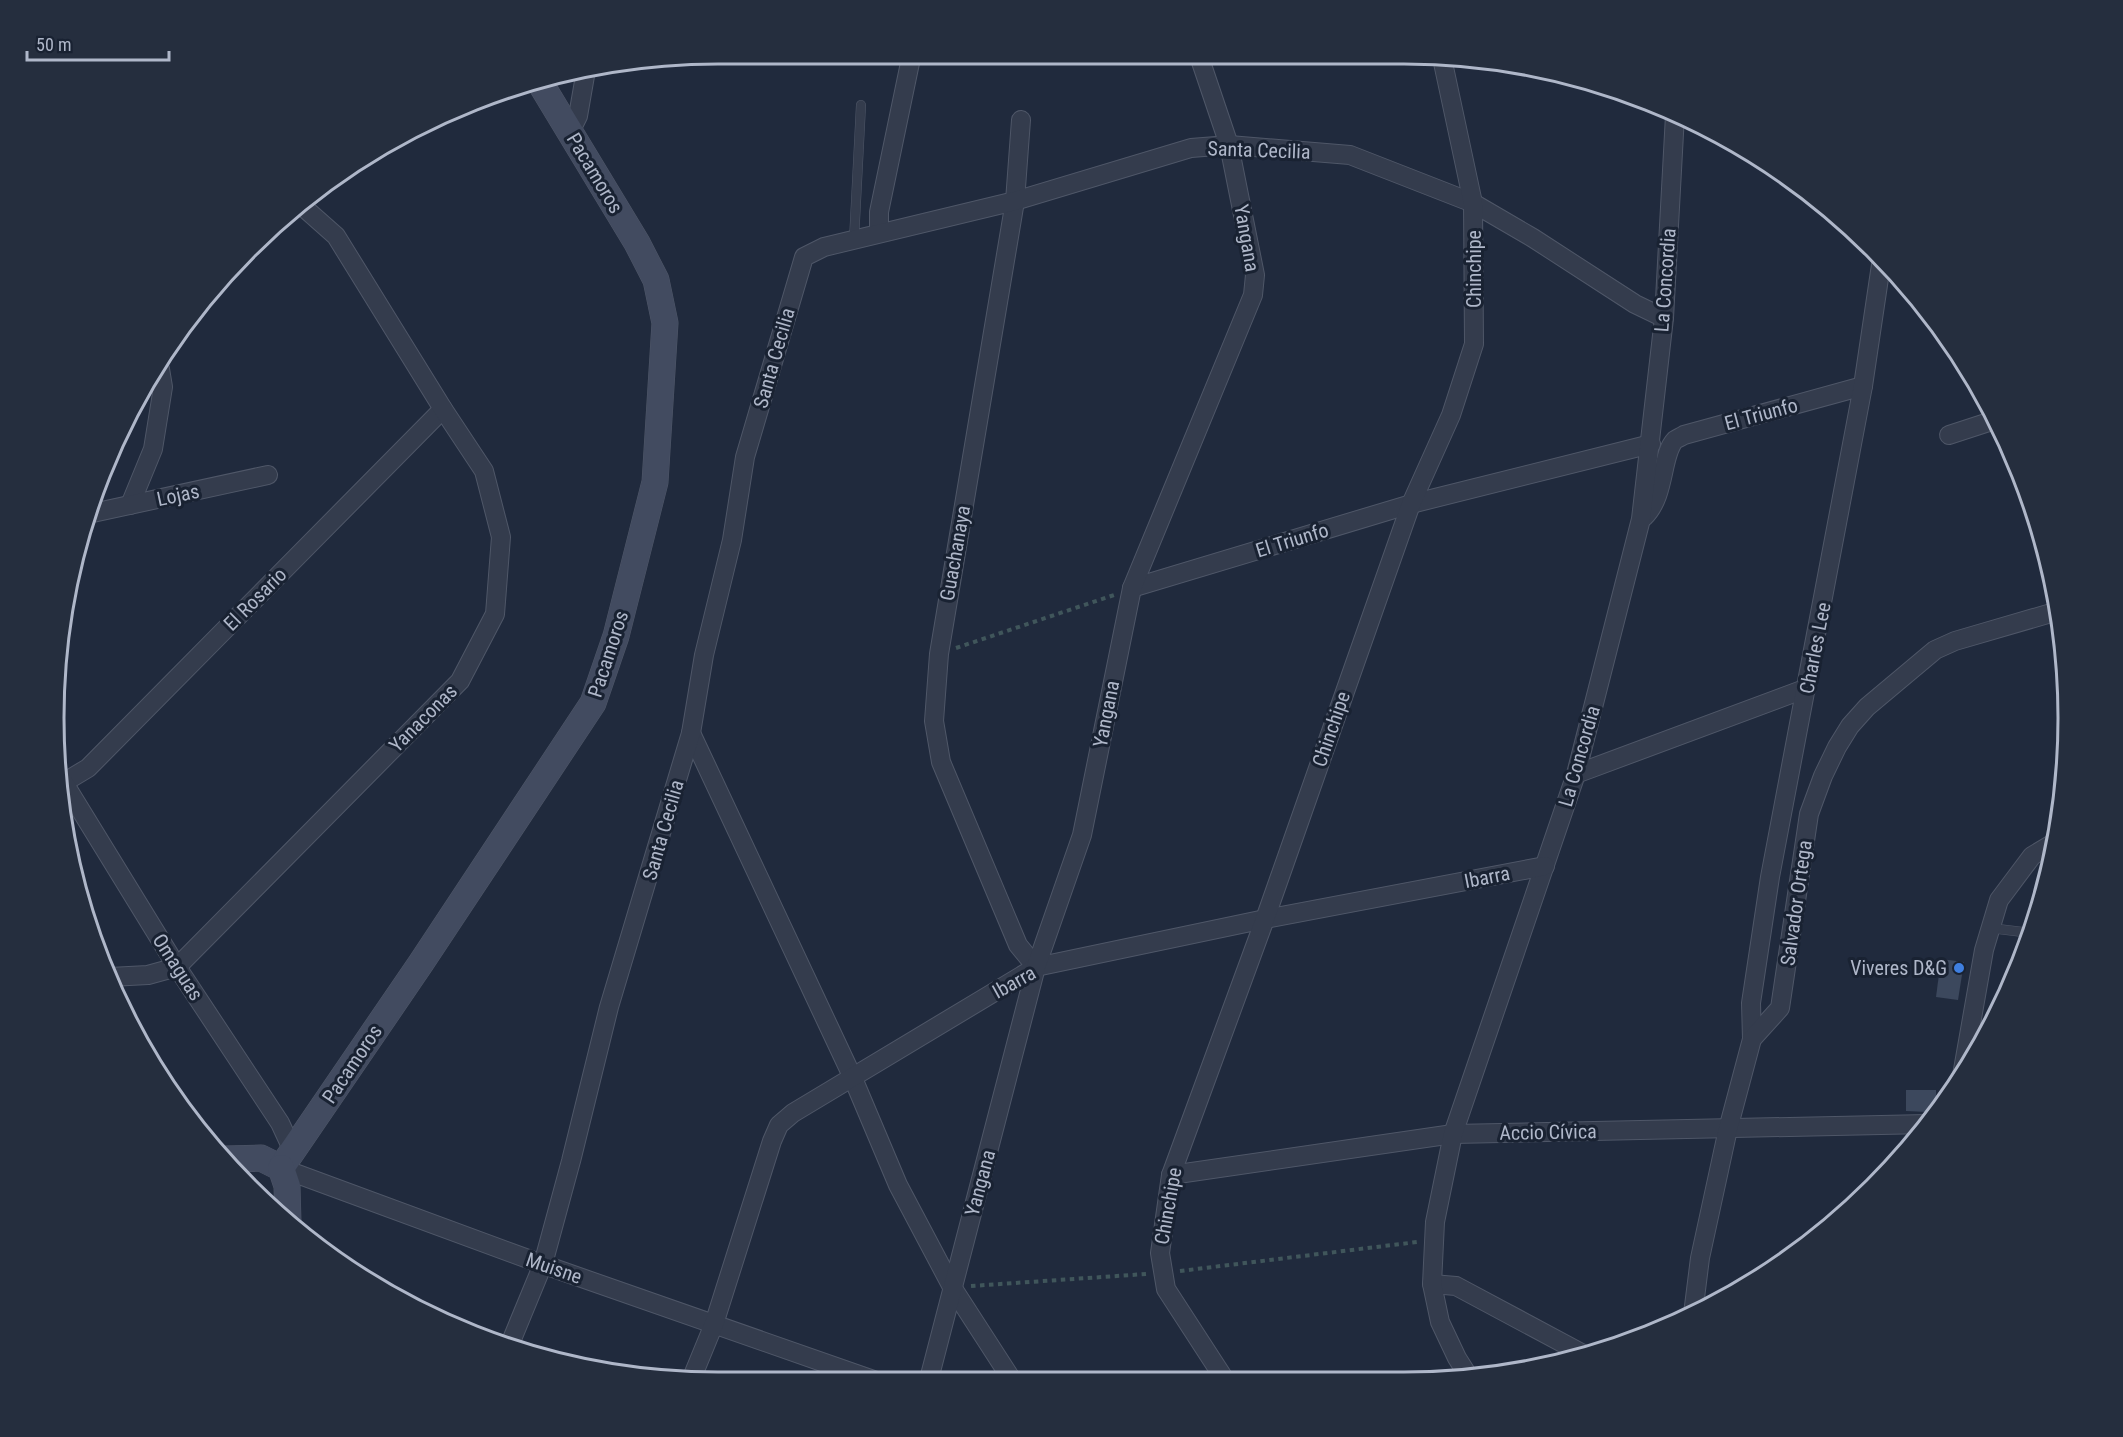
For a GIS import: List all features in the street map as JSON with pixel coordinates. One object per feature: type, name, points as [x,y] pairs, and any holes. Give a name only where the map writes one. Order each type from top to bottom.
[{"type":"street","points":[[879,233],[879,212],[910,64]]},
{"type":"street","name":"Yangana","points":[[931,1372],[1036,967],[1082,835],[1132,588],[1253,295],[1255,275],[1229,145],[1202,64]]},
{"type":"street","name":"Chinchipe","points":[[1220,1372],[1166,1289],[1162,1273],[1160,1253],[1171,1175],[1265,919],[1411,504],[1451,415],[1474,344],[1473,203],[1444,66]]},
{"type":"street","points":[[570,132],[578,116],[585,79]]},
{"type":"street","name":"Pacamoros","points":[[287,1159],[421,963],[593,703],[616,636],[655,483],[665,323],[656,280],[637,243],[544,89]]},
{"type":"street","name":"Guachanaya","points":[[1021,120],[1015,201],[939,654],[934,721],[941,762],[1018,945],[1036,967]]},
{"type":"street","name":"La Concordia","points":[[1464,1369],[1440,1322],[1432,1284],[1435,1222],[1453,1134],[1576,774],[1641,519],[1664,318],[1675,123]]},
{"type":"street","name":"Santa Cecilia","points":[[512,1339],[543,1264],[609,1007],[691,733],[704,656],[732,540],[746,457],[804,257],[824,247],[1015,201],[1191,148],[1229,145],[1350,155],[1473,203],[1533,238],[1635,304],[1664,318]]},
{"type":"street","name":"Yanaconas","points":[[118,977],[148,975],[177,967],[460,681],[495,614],[501,537],[484,471],[336,236],[307,210]]},
{"type":"street","name":"Charles Lee","points":[[1752,1039],[1751,1003],[1770,877],[1863,386],[1880,270]]},
{"type":"street","points":[[130,505],[153,449],[164,387],[162,376]]},
{"type":"street","name":"El Triunfo","points":[[1641,519],[1652,510],[1674,441],[1684,435],[1863,386]]},
{"type":"street","name":"El Rosario","points":[[68,780],[88,768],[443,409]]},
{"type":"street","points":[[1948,435],[1987,422]]},
{"type":"street","name":"El Triunfo","points":[[1132,588],[1411,504],[1651,444]]},
{"type":"street","name":"Lojas","points":[[98,512],[268,475]]},
{"type":"street","name":"Salvador Ortega","points":[[1694,1305],[1700,1258],[1728,1129],[1752,1039],[1780,1008],[1809,814],[1823,776],[1850,726],[1883,692],[1935,650],[1955,641],[2050,613]]},
{"type":"street","points":[[1576,774],[1807,688]]},
{"type":"street","points":[[691,733],[852,1076],[898,1185],[952,1287],[1007,1372]]},
{"type":"street","name":"Omaguas","points":[[69,793],[177,967],[280,1123],[287,1159],[287,1210]]},
{"type":"street","points":[[1966,1054],[1984,950],[1999,900],[2032,856],[2046,848]]},
{"type":"street","name":"Ibarra","points":[[695,1371],[714,1324],[779,1125],[793,1113],[852,1076],[1036,967],[1265,919],[1545,866]]},
{"type":"street","name":"Accio Cívica","points":[[1171,1175],[1453,1134],[1917,1124]]},
{"type":"street","name":"Muisne","points":[[235,1159],[287,1159],[543,1264],[851,1372]]},
{"type":"street","points":[[1432,1284],[1456,1286],[1575,1350]]},
{"type":"lane","points":[[854,240],[861,105]]},
{"type":"lane","points":[[1990,928],[2023,932]]},
{"type":"path","points":[[939,654],[1132,588]]},
{"type":"path","points":[[952,1287],[1162,1273],[1434,1240]]},
{"type":"building","points":[[1941,959],[1964,962],[1958,1000],[1936,997]]},
{"type":"building","points":[[1906,1090],[1936,1090],[1936,1099],[1927,1112],[1906,1111]]},
{"type":"place","name":"Viveres D&G","points":[[1959,968]]}]
